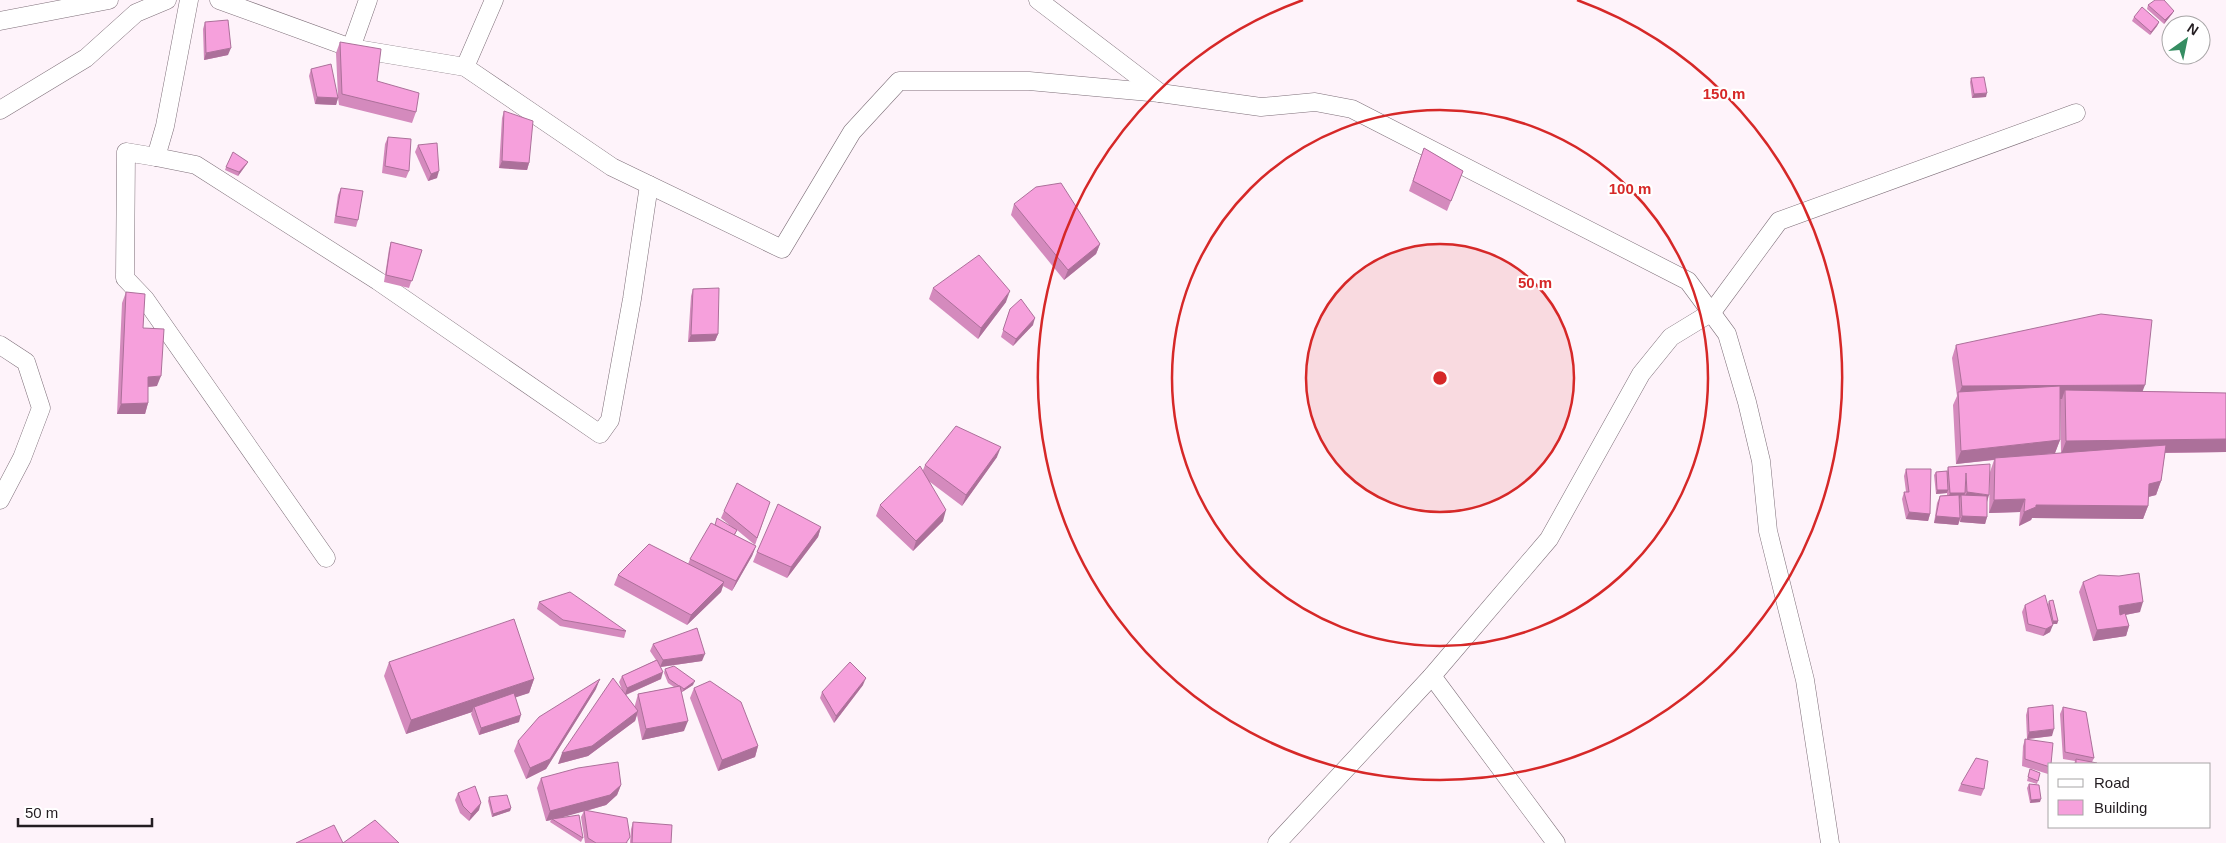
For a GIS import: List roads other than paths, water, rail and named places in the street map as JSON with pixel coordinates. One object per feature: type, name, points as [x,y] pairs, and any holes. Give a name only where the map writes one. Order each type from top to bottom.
[{"type":"street","points":[[0,22],[109,0]]},
{"type":"street","points":[[0,110],[86,58],[136,13],[167,0]]},
{"type":"street","points":[[156,157],[165,126],[189,0]]},
{"type":"street","points":[[219,0],[351,48],[465,67],[612,167],[782,249],[852,132],[899,81],[1029,82],[1160,93],[1261,107],[1315,102],[1352,109],[1688,281],[1727,334],[1748,402],[1757,444],[1768,531],[1805,680],[1830,843]]},
{"type":"street","points":[[351,48],[368,0]]},
{"type":"street","points":[[465,67],[494,0]]},
{"type":"street","points":[[1038,0],[1160,93]]},
{"type":"street","points":[[1277,843],[1432,676],[1549,539],[1641,374],[1671,337],[1712,312],[1779,221],[2076,113]]},
{"type":"street","points":[[326,558],[145,299],[126,278],[126,152],[196,165],[393,291],[600,434],[610,420],[632,299],[649,185]]},
{"type":"street","points":[[0,345],[26,362],[41,408],[22,458],[0,500]]},
{"type":"street","points":[[1432,676],[1556,843]]}]
